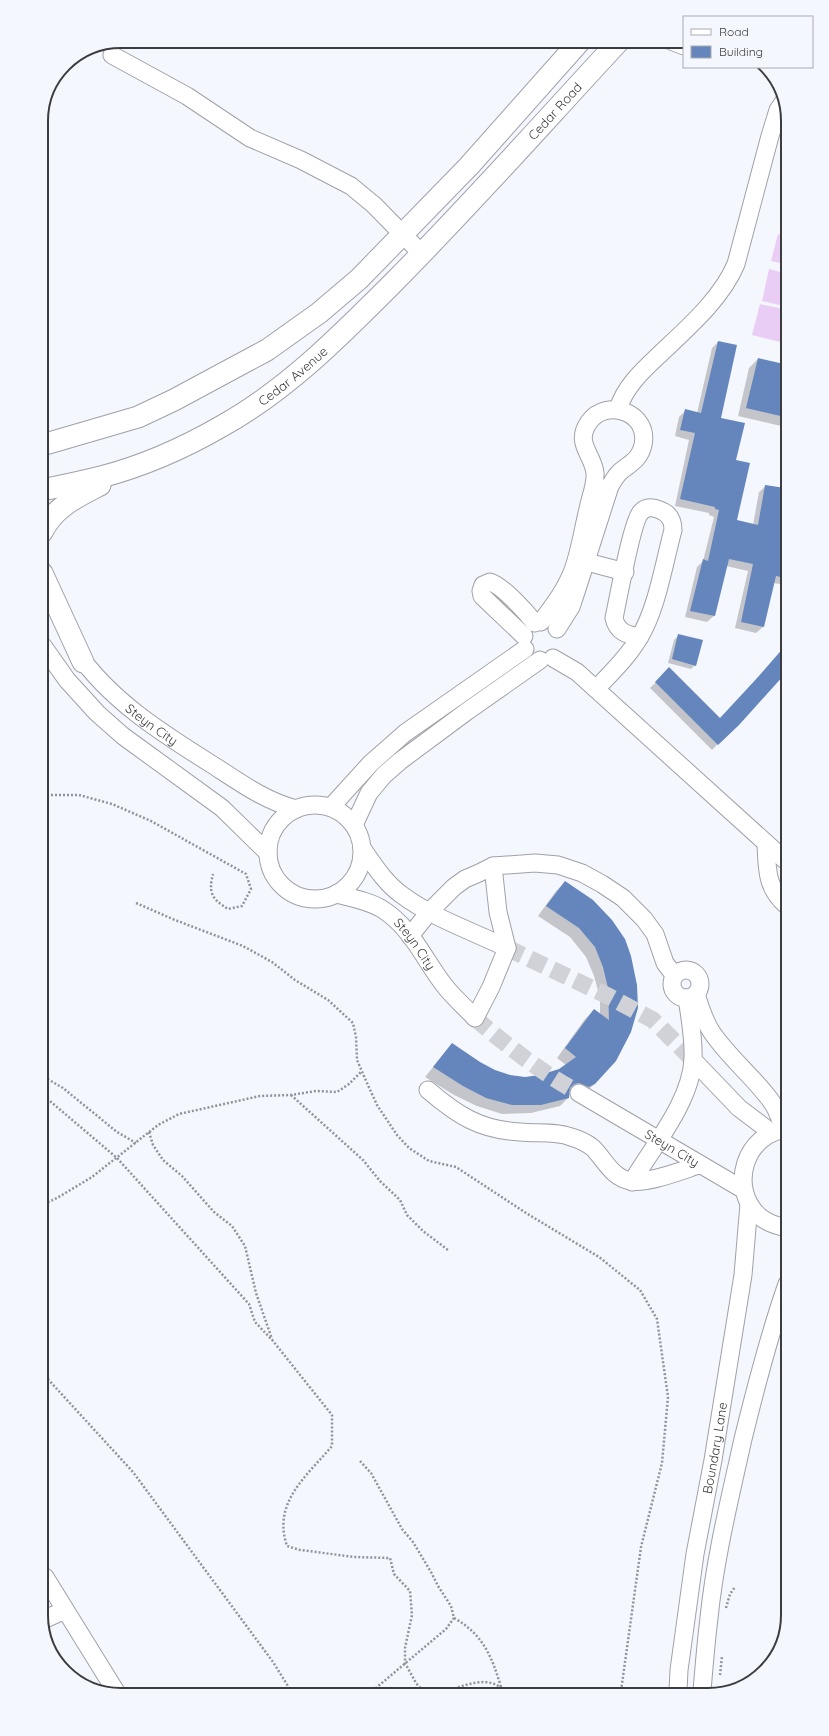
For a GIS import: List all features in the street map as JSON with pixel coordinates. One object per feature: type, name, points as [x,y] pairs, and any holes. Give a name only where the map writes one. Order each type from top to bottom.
[{"type":"main road","name":"Cedar Road","points":[[403,235],[469,166],[574,48]]},
{"type":"main road","name":"Cedar Road","points":[[490,180],[613,48]]},
{"type":"main road","name":"Cedar Avenue","points":[[48,489],[102,477],[146,463],[222,426],[256,405],[297,374],[333,343],[422,254],[490,180]]},
{"type":"main road","points":[[48,444],[138,417],[174,400],[267,350],[319,313],[359,279],[403,235]]},
{"type":"main road","points":[[48,522],[51,517],[70,500],[146,463]]},
{"type":"main road","points":[[48,586],[83,662]]},
{"type":"street","points":[[112,55],[187,96],[250,138],[301,160],[351,186],[374,205],[422,254]]},
{"type":"street","points":[[611,410],[617,389],[651,352],[701,304],[714,298],[726,285],[736,264],[770,136],[780,108]]},
{"type":"street","points":[[331,807],[371,763],[404,733],[524,642],[526,631],[538,623],[563,591],[576,560],[595,473],[584,449],[584,430],[595,415],[611,410],[627,412],[635,417],[640,425],[644,443],[642,452],[637,460],[621,471],[610,486],[587,562],[571,607],[558,629]]},
{"type":"street","points":[[596,689],[633,647],[640,637],[647,624],[673,530],[673,523],[665,512],[654,508],[646,508],[641,512],[634,526],[614,618],[619,630],[629,636],[640,637]]},
{"type":"street","points":[[587,562],[625,572]]},
{"type":"street","points":[[354,825],[369,793],[384,775],[400,761],[466,712],[551,656],[562,638],[558,629],[553,625],[538,623],[496,585],[490,582],[483,585],[481,591],[482,596],[524,642],[533,658],[551,656],[577,672],[781,856]]},
{"type":"street","name":"Steyn City","points":[[48,609],[83,662],[107,688],[140,716],[178,743],[255,792],[272,801],[296,809]]},
{"type":"street","name":"Steyn City","points":[[48,653],[67,680],[97,713],[123,736],[222,808],[268,853]]},
{"type":"street","points":[[308,805],[331,807],[344,814],[354,825],[360,836],[362,859],[353,880],[346,888],[336,894],[321,899],[306,898],[291,892],[279,882],[272,869],[268,853],[270,839],[276,827],[285,816],[296,809],[308,805]]},
{"type":"street","points":[[766,843],[769,882],[781,900]]},
{"type":"street","name":"Steyn City","points":[[336,894],[369,902],[395,918],[410,936],[444,985],[475,1018],[491,987],[507,948],[429,912],[402,895],[386,881],[362,848]]},
{"type":"street","points":[[410,936],[429,912],[459,883],[493,866],[535,863],[558,865],[582,873],[623,898],[644,919],[655,934],[665,963],[674,974]]},
{"type":"street","points":[[493,866],[498,912],[507,948]]},
{"type":"street","points":[[686,969],[695,972],[700,980],[700,985],[691,996],[682,998],[674,992],[671,983],[674,974],[686,969]]},
{"type":"street","points":[[632,1182],[658,1139],[678,1110],[687,1088],[693,1060],[691,996]]},
{"type":"street","points":[[691,996],[712,1032],[739,1066],[772,1102],[777,1111],[781,1130]]},
{"type":"street","points":[[693,1060],[739,1108],[781,1130]]},
{"type":"street","points":[[428,1090],[449,1108],[470,1121],[485,1126],[500,1130],[556,1133],[571,1137],[592,1148],[615,1174],[632,1182],[652,1179],[699,1165]]},
{"type":"street","name":"Steyn City","points":[[579,1092],[699,1165],[746,1197],[759,1216],[772,1224],[781,1226]]},
{"type":"street","name":"Boundary Lane","points":[[678,1688],[679,1670],[695,1554],[713,1460],[743,1275],[746,1197],[743,1173],[748,1156],[758,1143],[781,1130]]},
{"type":"street","name":"Boundary Lane","points":[[702,1688],[709,1617],[718,1557],[756,1385],[772,1325],[781,1300]]},
{"type":"street","points":[[48,1582],[113,1688]]},
{"type":"street","points":[[48,1617],[64,1610]]},
{"type":"path","points":[[48,795],[79,795],[112,804],[151,821],[246,874],[251,889],[242,906],[228,909],[215,901],[210,886],[213,874]]},
{"type":"path","points":[[136,903],[175,920],[243,946],[272,962],[295,980],[328,1000],[353,1023],[356,1037],[357,1060],[377,1105],[397,1135],[409,1148],[429,1161],[456,1167],[526,1213],[599,1257],[640,1290],[657,1319],[668,1397],[662,1463],[641,1547],[620,1688]]},
{"type":"path","points":[[48,1202],[92,1177],[158,1125],[179,1114],[260,1096],[291,1095],[316,1091],[337,1092],[349,1084],[362,1071]]},
{"type":"path","points":[[48,1079],[63,1088],[117,1132],[136,1143]]},
{"type":"path","points":[[291,1095],[363,1160],[400,1200],[408,1215],[423,1231],[448,1250]]},
{"type":"path","points":[[48,1099],[117,1158],[249,1304],[255,1322],[273,1341],[332,1415],[332,1446],[306,1473],[290,1496],[284,1517],[283,1536],[287,1546],[300,1550],[355,1557],[390,1558],[394,1574],[410,1591],[412,1616],[404,1648],[405,1663],[420,1688]]},
{"type":"path","points":[[149,1132],[153,1145],[163,1160],[182,1176],[214,1212],[232,1226],[245,1246],[256,1293],[273,1341]]},
{"type":"path","points":[[48,1379],[133,1472],[273,1662],[289,1688]]},
{"type":"path","points":[[360,1461],[371,1473],[402,1529],[413,1542],[431,1572],[451,1606],[454,1618],[465,1624],[480,1640],[492,1658],[501,1687]]},
{"type":"path","points":[[376,1688],[446,1629],[454,1618]]},
{"type":"path","points":[[456,1688],[482,1681],[501,1687]]},
{"type":"shaded area","points":[[778,234],[781,235],[781,263],[771,261]]},
{"type":"shaded area","points":[[769,269],[781,272],[781,305],[762,301]]},
{"type":"shaded area","points":[[760,304],[781,308],[781,342],[752,335]]},
{"type":"building","points":[[718,341],[737,345],[721,418],[745,423],[736,460],[750,463],[737,520],[758,525],[765,485],[781,487],[781,577],[776,576],[764,627],[741,622],[753,564],[729,559],[715,616],[690,611],[703,559],[708,561],[719,510],[715,509],[715,507],[680,499],[695,433],[680,430],[685,409],[701,413]]},
{"type":"building","points":[[758,358],[781,363],[781,416],[746,408]]},
{"type":"building","points":[[678,634],[703,640],[696,666],[672,659]]},
{"type":"building","points":[[781,651],[781,678],[739,725],[718,745],[655,682],[669,667],[720,718]]},
{"type":"building","points":[[565,881],[593,900],[612,920],[625,939],[631,956],[637,985],[638,1008],[631,1032],[616,1061],[595,1084],[589,1087],[579,1083],[574,1084],[570,1088],[569,1098],[541,1105],[512,1105],[486,1098],[463,1086],[433,1067],[452,1043],[480,1062],[495,1070],[510,1075],[525,1077],[540,1075],[559,1069],[576,1057],[565,1048],[594,1009],[609,1020],[608,988],[603,967],[595,947],[579,928],[546,906]]},
{"type":"tunnel","points":[[507,948],[608,996],[653,1020],[693,1060]]},
{"type":"tunnel","points":[[475,1018],[525,1058],[552,1077],[579,1093]]}]
